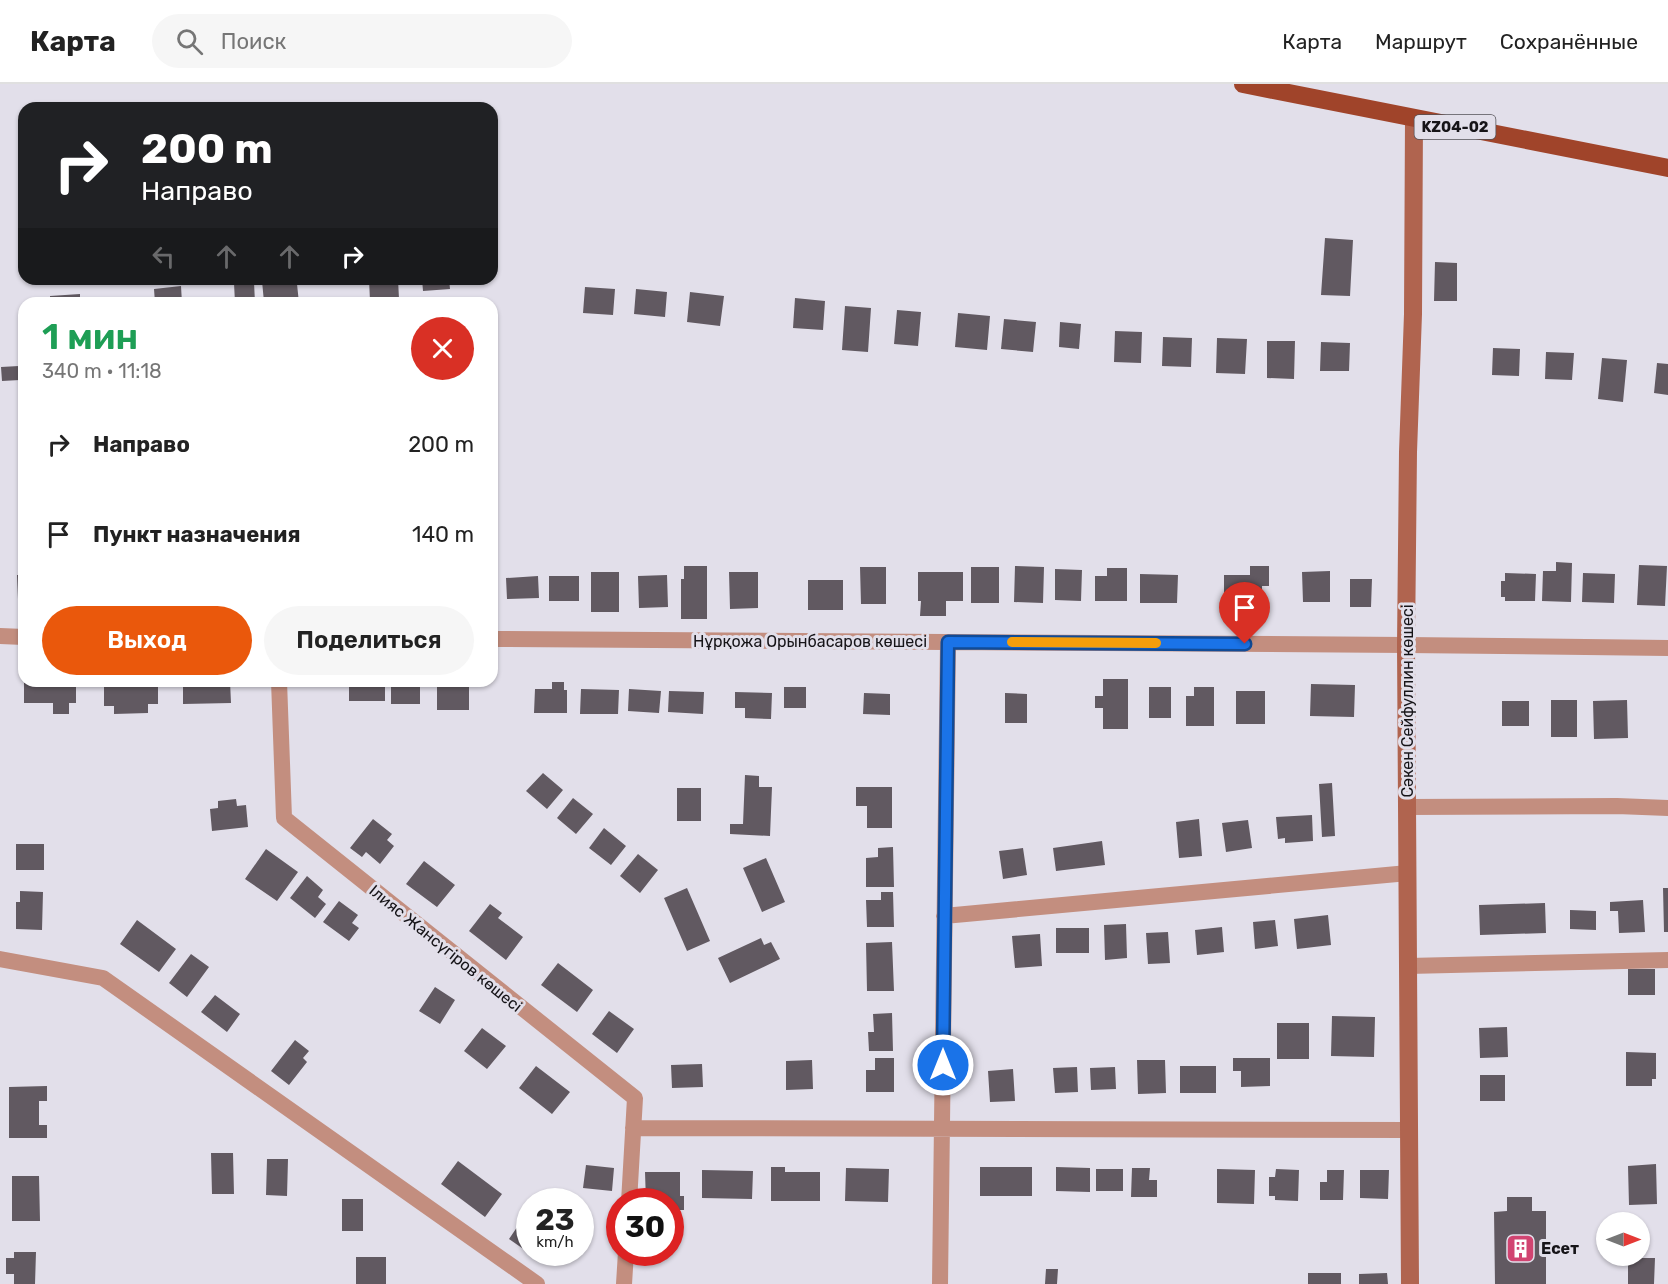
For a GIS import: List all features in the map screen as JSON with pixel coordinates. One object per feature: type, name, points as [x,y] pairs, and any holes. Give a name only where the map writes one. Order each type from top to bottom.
[{"type":"main road","name":"KZ04-02","points":[[1243,84],[1668,168]]},
{"type":"street","name":"Сәкен Сейфуллин көшесі","points":[[1410,1284],[1406,645],[1408,452],[1413,314],[1414,119]]},
{"type":"street","points":[[0,636],[18,637]]},
{"type":"street","name":"Нұрқожа Орынбасаров көшесі","points":[[498,639],[1668,648]]},
{"type":"street","points":[[940,1284],[948,642]]},
{"type":"street","name":"Ілияс Жансүгіров көшесі","points":[[279,687],[284,818],[635,1098],[630,1188]]},
{"type":"street","points":[[1407,807],[1617,806],[1668,808]]},
{"type":"street","points":[[944,916],[1408,873]]},
{"type":"street","points":[[0,959],[103,978],[537,1284]]},
{"type":"street","points":[[1408,966],[1668,960]]},
{"type":"street","points":[[633,1128],[1409,1130]]},
{"type":"street","points":[[624,1284],[625,1266]]},
{"type":"building","points":[[1325,238],[1353,240],[1350,296],[1321,295]]},
{"type":"building","points":[[1435,262],[1457,263],[1457,301],[1434,301]]},
{"type":"building","points":[[234,285],[254,285],[255,297],[235,297]]},
{"type":"building","points":[[262,285],[297,285],[298,297],[264,297]]},
{"type":"building","points":[[369,285],[398,285],[399,297],[370,297]]},
{"type":"building","points":[[422,285],[450,285],[450,289],[423,291]]},
{"type":"building","points":[[181,286],[182,297],[155,297],[154,289]]},
{"type":"building","points":[[585,287],[615,289],[613,315],[583,313]]},
{"type":"building","points":[[636,289],[667,292],[665,317],[634,314]]},
{"type":"building","points":[[690,292],[724,296],[720,326],[687,322]]},
{"type":"building","points":[[80,294],[80,297],[50,296]]},
{"type":"building","points":[[795,298],[825,301],[823,330],[793,328]]},
{"type":"building","points":[[845,306],[871,308],[868,352],[842,350]]},
{"type":"building","points":[[897,310],[921,312],[918,346],[894,344]]},
{"type":"building","points":[[958,313],[990,316],[987,350],[955,347]]},
{"type":"building","points":[[1004,319],[1036,322],[1033,352],[1001,349]]},
{"type":"building","points":[[1060,322],[1081,324],[1079,349],[1059,347]]},
{"type":"building","points":[[1115,331],[1142,332],[1141,363],[1114,362]]},
{"type":"building","points":[[1163,337],[1192,338],[1191,367],[1162,366]]},
{"type":"building","points":[[1217,338],[1247,339],[1245,374],[1216,373]]},
{"type":"building","points":[[1267,341],[1295,341],[1294,379],[1267,378]]},
{"type":"building","points":[[1321,342],[1350,343],[1349,371],[1320,371]]},
{"type":"building","points":[[1493,348],[1520,349],[1519,376],[1492,375]]},
{"type":"building","points":[[1546,352],[1574,353],[1572,380],[1545,379]]},
{"type":"building","points":[[1602,358],[1627,360],[1623,402],[1598,399]]},
{"type":"building","points":[[1657,363],[1668,364],[1668,395],[1654,393]]},
{"type":"building","points":[[18,366],[18,380],[2,381],[1,367]]},
{"type":"building","points":[[1556,562],[1572,563],[1571,602],[1542,601],[1543,571],[1556,571]]},
{"type":"building","points":[[1639,565],[1667,566],[1665,606],[1637,605]]},
{"type":"building","points":[[684,566],[707,566],[707,619],[681,619],[681,579],[684,579]]},
{"type":"building","points":[[1015,566],[1044,567],[1043,603],[1014,602]]},
{"type":"building","points":[[1250,566],[1269,566],[1269,586],[1262,586],[1262,603],[1224,603],[1224,575],[1250,575]]},
{"type":"building","points":[[860,567],[886,567],[886,604],[861,604]]},
{"type":"building","points":[[971,567],[999,567],[999,603],[971,603]]},
{"type":"building","points":[[1107,568],[1127,568],[1127,601],[1095,601],[1095,576],[1107,576]]},
{"type":"building","points":[[1055,569],[1082,570],[1081,601],[1055,600]]},
{"type":"building","points":[[1330,571],[1330,602],[1303,602],[1302,572]]},
{"type":"building","points":[[591,572],[619,572],[619,612],[591,612]]},
{"type":"building","points":[[729,572],[758,572],[758,608],[730,609]]},
{"type":"building","points":[[918,572],[963,572],[963,601],[946,601],[946,616],[920,616]]},
{"type":"building","points":[[1505,573],[1536,574],[1535,601],[1505,601],[1505,597],[1501,597],[1501,581],[1505,581]]},
{"type":"building","points":[[1583,573],[1615,574],[1614,603],[1582,602]]},
{"type":"building","points":[[1140,574],[1178,575],[1177,603],[1140,603]]},
{"type":"building","points":[[667,575],[668,607],[639,608],[638,576]]},
{"type":"building","points":[[538,576],[539,598],[507,599],[506,578]]},
{"type":"building","points":[[549,576],[579,576],[579,601],[549,601]]},
{"type":"building","points":[[1350,579],[1372,579],[1371,607],[1350,607]]},
{"type":"building","points":[[808,580],[843,580],[843,610],[808,610]]},
{"type":"building","points":[[1103,679],[1128,679],[1128,729],[1103,729],[1103,708],[1095,708],[1095,696],[1103,696]]},
{"type":"building","points":[[552,682],[564,682],[564,690],[567,690],[567,713],[534,713],[535,689],[552,689]]},
{"type":"building","points":[[1311,684],[1355,685],[1354,717],[1310,716]]},
{"type":"building","points":[[24,687],[76,687],[76,703],[69,703],[69,714],[53,714],[53,703],[24,703]]},
{"type":"building","points":[[104,687],[158,687],[158,704],[148,704],[148,713],[114,714],[114,706],[104,706]]},
{"type":"building","points":[[183,687],[230,687],[231,703],[183,704]]},
{"type":"building","points":[[349,687],[385,687],[385,701],[349,701]]},
{"type":"building","points":[[391,687],[420,687],[420,704],[391,704]]},
{"type":"building","points":[[437,687],[469,687],[469,710],[437,710]]},
{"type":"building","points":[[784,687],[806,687],[806,708],[784,708]]},
{"type":"building","points":[[1149,687],[1171,687],[1171,718],[1149,718]]},
{"type":"building","points":[[1194,687],[1214,687],[1214,726],[1186,726],[1186,696],[1194,696]]},
{"type":"building","points":[[581,689],[619,690],[618,714],[580,714]]},
{"type":"building","points":[[629,689],[661,691],[659,713],[628,711]]},
{"type":"building","points":[[669,691],[704,692],[703,714],[668,712]]},
{"type":"building","points":[[1236,691],[1265,691],[1265,724],[1236,724]]},
{"type":"building","points":[[735,692],[772,693],[771,719],[745,718],[745,708],[735,708]]},
{"type":"building","points":[[864,693],[890,694],[890,715],[863,714]]},
{"type":"building","points":[[1005,693],[1027,694],[1027,723],[1005,723]]},
{"type":"building","points":[[1551,700],[1577,700],[1577,737],[1551,737]]},
{"type":"building","points":[[1627,700],[1628,738],[1594,739],[1593,701]]},
{"type":"building","points":[[1502,701],[1529,701],[1529,726],[1502,726]]},
{"type":"building","points":[[543,773],[563,790],[547,809],[526,791]]},
{"type":"building","points":[[745,775],[759,776],[759,787],[772,787],[770,836],[730,834],[730,824],[743,824]]},
{"type":"building","points":[[1332,783],[1335,836],[1322,837],[1319,784]]},
{"type":"building","points":[[856,787],[892,787],[892,828],[867,828],[867,806],[856,806]]},
{"type":"building","points":[[677,788],[701,788],[701,821],[677,821]]},
{"type":"building","points":[[573,798],[593,814],[576,834],[557,818]]},
{"type":"building","points":[[236,799],[237,806],[246,805],[248,827],[212,831],[210,809],[218,808],[218,801]]},
{"type":"building","points":[[1312,815],[1313,841],[1285,843],[1285,838],[1278,839],[1276,817]]},
{"type":"building","points":[[373,819],[392,834],[387,840],[394,846],[380,864],[366,852],[362,857],[350,848]]},
{"type":"building","points":[[1199,819],[1202,856],[1179,858],[1176,822]]},
{"type":"building","points":[[1248,820],[1252,848],[1226,852],[1222,823]]},
{"type":"building","points":[[604,828],[626,846],[611,865],[589,848]]},
{"type":"building","points":[[1102,841],[1105,865],[1056,871],[1053,848]]},
{"type":"building","points":[[16,844],[44,844],[44,870],[16,870]]},
{"type":"building","points":[[893,847],[894,887],[866,887],[866,858],[878,857],[878,848]]},
{"type":"building","points":[[1023,848],[1027,875],[1003,879],[999,851]]},
{"type":"building","points":[[266,849],[298,872],[277,901],[245,879]]},
{"type":"building","points":[[638,854],[658,870],[640,893],[620,876]]},
{"type":"building","points":[[766,858],[785,902],[762,912],[743,868]]},
{"type":"building","points":[[424,861],[455,885],[437,907],[406,884]]},
{"type":"building","points":[[307,876],[323,890],[318,897],[326,904],[315,918],[290,898]]},
{"type":"building","points":[[687,888],[710,941],[687,951],[664,898]]},
{"type":"building","points":[[1663,888],[1668,888],[1668,932],[1664,932]]},
{"type":"building","points":[[20,891],[43,892],[42,930],[16,929],[16,902],[20,902]]},
{"type":"building","points":[[881,892],[893,892],[894,927],[867,927],[866,900],[881,900]]},
{"type":"building","points":[[1643,900],[1645,932],[1619,933],[1618,911],[1610,911],[1610,902]]},
{"type":"building","points":[[339,901],[358,915],[352,923],[359,928],[349,941],[323,922]]},
{"type":"building","points":[[1545,903],[1546,933],[1480,935],[1479,905]]},
{"type":"building","points":[[490,904],[502,913],[498,918],[523,937],[506,960],[469,931]]},
{"type":"building","points":[[1570,910],[1596,911],[1596,930],[1570,929]]},
{"type":"building","points":[[1328,915],[1331,945],[1297,949],[1294,919]]},
{"type":"building","points":[[137,920],[176,949],[159,972],[120,944]]},
{"type":"building","points":[[1275,920],[1278,946],[1255,949],[1253,922]]},
{"type":"building","points":[[1126,924],[1127,958],[1105,960],[1104,925]]},
{"type":"building","points":[[1222,927],[1224,952],[1197,955],[1195,930]]},
{"type":"building","points":[[1056,928],[1089,928],[1089,953],[1056,953]]},
{"type":"building","points":[[1168,932],[1170,963],[1148,964],[1146,933]]},
{"type":"building","points":[[1040,934],[1042,966],[1015,968],[1012,936]]},
{"type":"building","points":[[761,938],[764,945],[771,942],[780,959],[730,983],[718,958]]},
{"type":"building","points":[[892,942],[894,991],[867,991],[866,943]]},
{"type":"building","points":[[191,954],[209,967],[187,997],[169,983]]},
{"type":"building","points":[[558,963],[593,990],[577,1012],[541,985]]},
{"type":"building","points":[[1628,969],[1655,969],[1655,995],[1628,995]]},
{"type":"building","points":[[435,987],[455,1000],[440,1024],[419,1011]]},
{"type":"building","points":[[215,995],[240,1014],[227,1032],[201,1012]]},
{"type":"building","points":[[609,1011],[634,1029],[617,1053],[592,1034]]},
{"type":"building","points":[[892,1013],[893,1051],[869,1051],[868,1032],[874,1032],[873,1014]]},
{"type":"building","points":[[1332,1016],[1375,1017],[1374,1057],[1331,1056]]},
{"type":"building","points":[[1277,1023],[1309,1023],[1309,1059],[1277,1059]]},
{"type":"building","points":[[1507,1027],[1508,1057],[1480,1058],[1479,1028]]},
{"type":"building","points":[[482,1028],[506,1046],[487,1069],[464,1051]]},
{"type":"building","points":[[295,1040],[309,1051],[303,1058],[307,1062],[289,1085],[271,1071]]},
{"type":"building","points":[[1626,1052],[1656,1053],[1656,1079],[1652,1079],[1652,1086],[1626,1086]]},
{"type":"building","points":[[875,1058],[894,1058],[894,1092],[866,1092],[866,1070],[875,1070]]},
{"type":"building","points":[[1233,1058],[1270,1058],[1270,1086],[1241,1087],[1241,1071],[1233,1071]]},
{"type":"building","points":[[812,1060],[813,1089],[786,1090],[786,1061]]},
{"type":"building","points":[[1137,1060],[1165,1060],[1166,1093],[1138,1094]]},
{"type":"building","points":[[702,1064],[703,1087],[672,1088],[671,1065]]},
{"type":"building","points":[[536,1066],[570,1092],[552,1114],[519,1088]]},
{"type":"building","points":[[1180,1066],[1216,1066],[1216,1093],[1180,1093]]},
{"type":"building","points":[[1077,1067],[1078,1092],[1055,1093],[1053,1068]]},
{"type":"building","points":[[1115,1067],[1116,1089],[1091,1090],[1090,1068]]},
{"type":"building","points":[[1013,1069],[1015,1101],[990,1102],[988,1071]]},
{"type":"building","points":[[1480,1075],[1505,1075],[1505,1101],[1480,1101]]},
{"type":"building","points":[[47,1086],[47,1101],[39,1101],[39,1125],[47,1125],[47,1138],[9,1138],[9,1087]]},
{"type":"building","points":[[211,1153],[233,1153],[234,1194],[212,1194]]},
{"type":"building","points":[[267,1159],[288,1159],[287,1196],[266,1195]]},
{"type":"building","points":[[458,1161],[502,1194],[485,1217],[441,1184]]},
{"type":"building","points":[[1656,1164],[1657,1204],[1629,1205],[1628,1166]]},
{"type":"building","points":[[586,1165],[614,1168],[612,1188],[606,1188],[606,1190],[583,1188]]},
{"type":"building","points":[[771,1167],[785,1167],[785,1172],[820,1172],[820,1201],[771,1201]]},
{"type":"building","points":[[980,1167],[1032,1167],[1032,1196],[980,1196]]},
{"type":"building","points":[[1056,1167],[1090,1168],[1090,1192],[1056,1191]]},
{"type":"building","points":[[846,1168],[889,1169],[888,1202],[845,1201]]},
{"type":"building","points":[[1132,1168],[1150,1168],[1149,1180],[1157,1180],[1157,1197],[1131,1197]]},
{"type":"building","points":[[1096,1169],[1123,1169],[1123,1191],[1096,1191]]},
{"type":"building","points":[[1217,1169],[1255,1170],[1254,1204],[1217,1203]]},
{"type":"building","points":[[1276,1169],[1299,1170],[1298,1201],[1275,1200],[1275,1196],[1269,1196],[1269,1177],[1275,1177]]},
{"type":"building","points":[[702,1170],[753,1171],[752,1199],[702,1198]]},
{"type":"building","points":[[1327,1170],[1344,1170],[1343,1200],[1320,1200],[1320,1182],[1327,1182]]},
{"type":"building","points":[[1360,1170],[1389,1170],[1388,1199],[1360,1198]]},
{"type":"building","points":[[645,1172],[680,1172],[680,1188],[646,1188]]},
{"type":"building","points":[[12,1176],[39,1176],[40,1221],[12,1221]]},
{"type":"building","name":"Есет","points":[[1507,1197],[1532,1197],[1532,1211],[1546,1211],[1546,1284],[1495,1284],[1494,1212],[1507,1211]]},
{"type":"building","points":[[342,1199],[363,1199],[363,1231],[342,1231]]},
{"type":"building","points":[[516,1229],[516,1244],[509,1239]]},
{"type":"building","points":[[14,1252],[36,1252],[35,1284],[14,1284],[14,1274],[6,1274],[6,1258],[14,1258]]},
{"type":"building","points":[[356,1257],[386,1257],[386,1284],[356,1284]]},
{"type":"building","points":[[1650,1258],[1655,1258],[1654,1284],[1628,1284],[1628,1266],[1650,1266]]},
{"type":"building","points":[[1046,1269],[1058,1269],[1057,1284],[1045,1284]]},
{"type":"building","points":[[1308,1273],[1341,1273],[1341,1284],[1308,1284]]},
{"type":"building","points":[[1387,1273],[1388,1284],[1359,1284],[1359,1274]]},
{"type":"slow traffic","points":[[1012,642],[1156,643]]},
{"type":"place","name":"Есет","points":[[1520,1248]]},
{"type":"route","points":[[943,1065],[948,642],[1245,644]]}]
